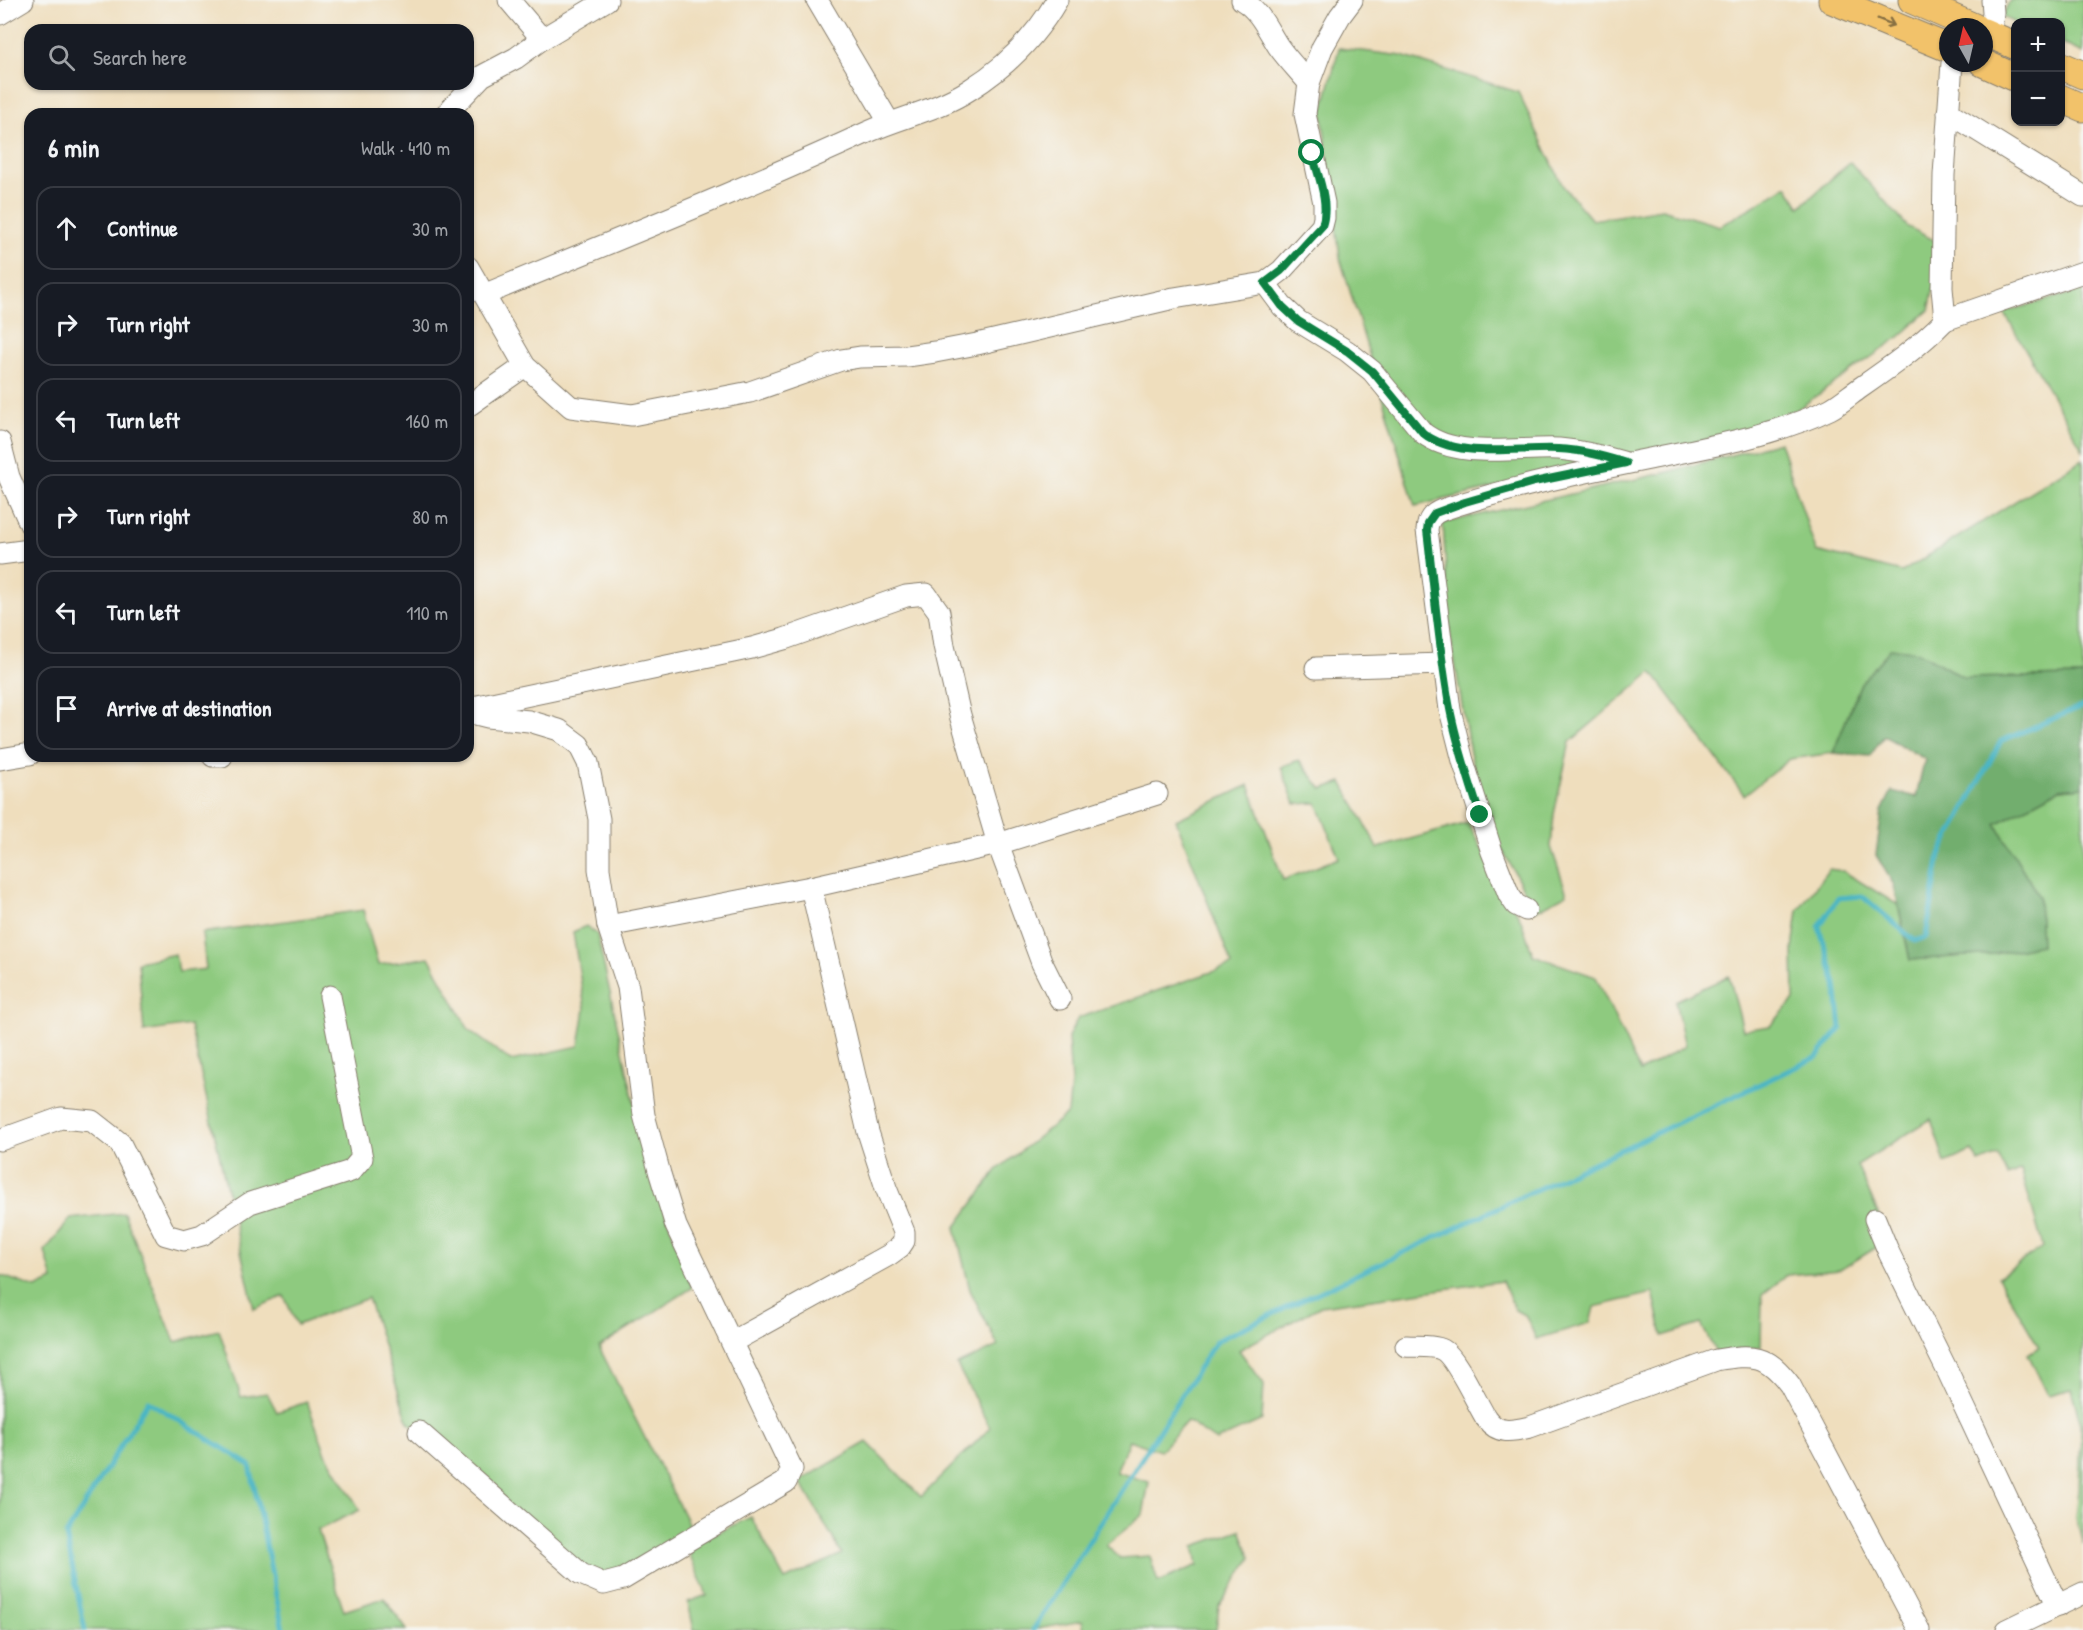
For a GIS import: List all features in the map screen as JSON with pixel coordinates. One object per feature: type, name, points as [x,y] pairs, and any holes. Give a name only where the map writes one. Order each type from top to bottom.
[{"type":"main road","points":[[1832,0],[1939,44]]},
{"type":"main road","points":[[1912,0],[1953,18]]},
{"type":"main road","points":[[1993,35],[2011,43]]},
{"type":"main road","points":[[2065,67],[2083,75]]},
{"type":"main road","points":[[1993,68],[2011,76]]},
{"type":"main road","points":[[2065,100],[2083,108]]},
{"type":"street","points":[[0,14],[23,0]]},
{"type":"street","points":[[509,0],[542,39]]},
{"type":"street","points":[[474,84],[482,76],[516,58],[542,39],[607,0]]},
{"type":"street","points":[[818,0],[889,122]]},
{"type":"street","points":[[486,294],[819,155],[889,122],[957,96],[1000,69],[1035,34],[1056,0]]},
{"type":"street","points":[[1242,0],[1258,14],[1278,46],[1309,83]]},
{"type":"street","points":[[474,276],[525,366],[571,407],[632,415],[750,392],[841,360],[860,357],[907,356],[946,350],[1174,298],[1265,283],[1281,271],[1322,226],[1324,203],[1305,114],[1309,83],[1326,41],[1352,0]]},
{"type":"street","points":[[1987,18],[1992,0]]},
{"type":"street","points":[[1945,320],[1942,288],[1944,175],[1951,72]]},
{"type":"street","points":[[452,108],[469,90]]},
{"type":"street","points":[[1948,112],[2083,196]]},
{"type":"street","points":[[1526,910],[1516,905],[1509,895],[1492,852],[1462,761],[1450,710],[1443,664],[1427,530],[1431,517],[1442,510],[1508,489],[1765,433],[1808,418],[1833,407],[1879,375],[1945,320],[2083,272]]},
{"type":"street","points":[[1265,283],[1282,306],[1298,321],[1347,351],[1372,371],[1423,433],[1433,440],[1447,446],[1470,449],[1577,450],[1626,463]]},
{"type":"street","points":[[474,402],[525,366]]},
{"type":"street","points":[[0,442],[9,477],[8,492],[24,515]]},
{"type":"street","points":[[0,554],[24,551]]},
{"type":"street","points":[[474,709],[752,648],[906,596],[926,594],[939,612],[944,646],[960,715],[998,844],[1046,972],[1060,999]]},
{"type":"street","points":[[1316,668],[1443,664]]},
{"type":"street","points":[[419,1432],[581,1574],[604,1584],[622,1579],[786,1482],[792,1469],[676,1226],[660,1174],[644,1115],[628,987],[609,926],[599,869],[599,819],[588,763],[579,745],[560,730],[528,721],[488,717],[474,712]]},
{"type":"street","points":[[0,759],[24,755]]},
{"type":"street","points":[[609,926],[811,887],[998,844],[1157,794]]},
{"type":"street","points":[[732,1342],[889,1255],[904,1241],[904,1232],[886,1188],[868,1132],[811,887]]},
{"type":"street","points":[[0,1140],[61,1118],[92,1121],[120,1143],[166,1235],[184,1240],[202,1235],[250,1203],[351,1171],[362,1158],[330,996]]},
{"type":"street","points":[[1875,1220],[2058,1606]]},
{"type":"street","points":[[1406,1346],[1437,1348],[1446,1352],[1491,1425],[1504,1431],[1530,1427],[1716,1360],[1746,1357],[1766,1360],[1790,1385],[1919,1630]]},
{"type":"street","points":[[2007,1630],[2083,1593]]},
{"type":"green space","points":[[2010,0],[2083,0],[2083,53],[2065,45],[2065,18],[2011,18],[2011,21],[2002,17]]},
{"type":"green space","points":[[1339,48],[1402,56],[1518,92],[1563,186],[1592,220],[1662,209],[1720,226],[1787,186],[1800,207],[1850,162],[1908,227],[1936,241],[1936,278],[1929,310],[1898,338],[1795,411],[1758,428],[1415,506],[1340,258],[1322,113]]},
{"type":"green space","points":[[2083,290],[2083,450],[2004,312]]},
{"type":"green space","points":[[1780,442],[1816,551],[1902,572],[2083,459],[2083,676],[1964,678],[1919,652],[1861,683],[1833,753],[1790,759],[1744,795],[1652,672],[1570,742],[1554,814],[1551,847],[1567,894],[1535,911],[1491,828],[1470,753],[1450,633],[1443,523],[1668,472]]},
{"type":"green space","points":[[1891,648],[1919,652],[1964,678],[2083,676],[2083,787],[2060,789],[1996,824],[2039,897],[2041,945],[1995,954],[1910,960],[1894,885],[1876,855],[1882,811],[1892,791],[1916,797],[1925,759],[1884,736],[1870,756],[1833,753],[1861,683]]},
{"type":"green space","points":[[1299,760],[1322,789],[1342,782],[1378,848],[1468,823],[1521,920],[1533,955],[1596,977],[1640,1072],[1685,1046],[1675,1001],[1729,976],[1743,1030],[1770,1026],[1794,1000],[1793,950],[1798,910],[1829,869],[1843,871],[1898,905],[1910,960],[1995,954],[2041,945],[2011,852],[1996,824],[2060,789],[2083,787],[2083,1545],[2076,1518],[2081,1424],[2071,1389],[2048,1395],[2028,1354],[2039,1347],[1998,1277],[2043,1247],[2021,1170],[2008,1176],[1998,1155],[1979,1163],[1972,1151],[1945,1163],[1931,1119],[1857,1165],[1879,1216],[1877,1247],[1840,1270],[1787,1275],[1762,1295],[1761,1347],[1716,1353],[1701,1324],[1663,1336],[1653,1293],[1594,1307],[1590,1323],[1536,1339],[1526,1316],[1515,1310],[1502,1281],[1321,1306],[1239,1350],[1264,1384],[1262,1420],[1216,1441],[1187,1421],[1160,1451],[1129,1440],[1116,1472],[1149,1482],[1143,1515],[1106,1545],[1120,1558],[1150,1556],[1158,1582],[1198,1565],[1194,1546],[1240,1530],[1251,1558],[1219,1606],[1216,1630],[1084,1630],[1082,1621],[1031,1630],[694,1630],[688,1602],[707,1595],[690,1556],[692,1544],[751,1517],[785,1580],[842,1554],[800,1481],[867,1442],[921,1497],[990,1428],[957,1365],[998,1346],[970,1290],[955,1228],[997,1170],[1068,1113],[1071,1083],[1068,1037],[1078,1018],[1232,965],[1176,820],[1249,785],[1283,880],[1339,858],[1317,803],[1295,804],[1281,767]]},
{"type":"green space","points":[[363,910],[378,965],[429,957],[469,1030],[511,1061],[579,1046],[585,1009],[573,932],[586,926],[597,934],[647,1160],[692,1288],[599,1347],[691,1529],[611,1575],[586,1572],[408,1422],[368,1298],[297,1325],[284,1296],[254,1309],[190,1025],[144,1032],[138,962],[175,954],[179,972],[206,969],[202,933]]},
{"type":"green space","points":[[124,1213],[175,1342],[219,1330],[241,1397],[267,1393],[277,1412],[307,1402],[327,1456],[360,1510],[318,1530],[344,1611],[384,1598],[407,1630],[0,1630],[0,1275],[36,1288],[53,1280],[45,1251],[70,1219]]},
{"type":"waterway","points":[[1033,1630],[1216,1341],[1817,1057],[1841,1028],[1836,984],[1819,927],[1838,898],[1862,896],[1915,941],[1926,937],[1940,854],[2001,741],[2083,706]]},
{"type":"waterway","points":[[85,1630],[66,1535],[148,1401],[250,1465],[283,1630]]},
{"type":"route","points":[[1312,153],[1324,203],[1322,226],[1281,271],[1265,283],[1289,314],[1347,351],[1372,371],[1423,433],[1433,440],[1447,446],[1470,449],[1577,450],[1626,463],[1534,482],[1465,502],[1435,513],[1428,523],[1427,530],[1450,710],[1462,761],[1480,815]]}]
